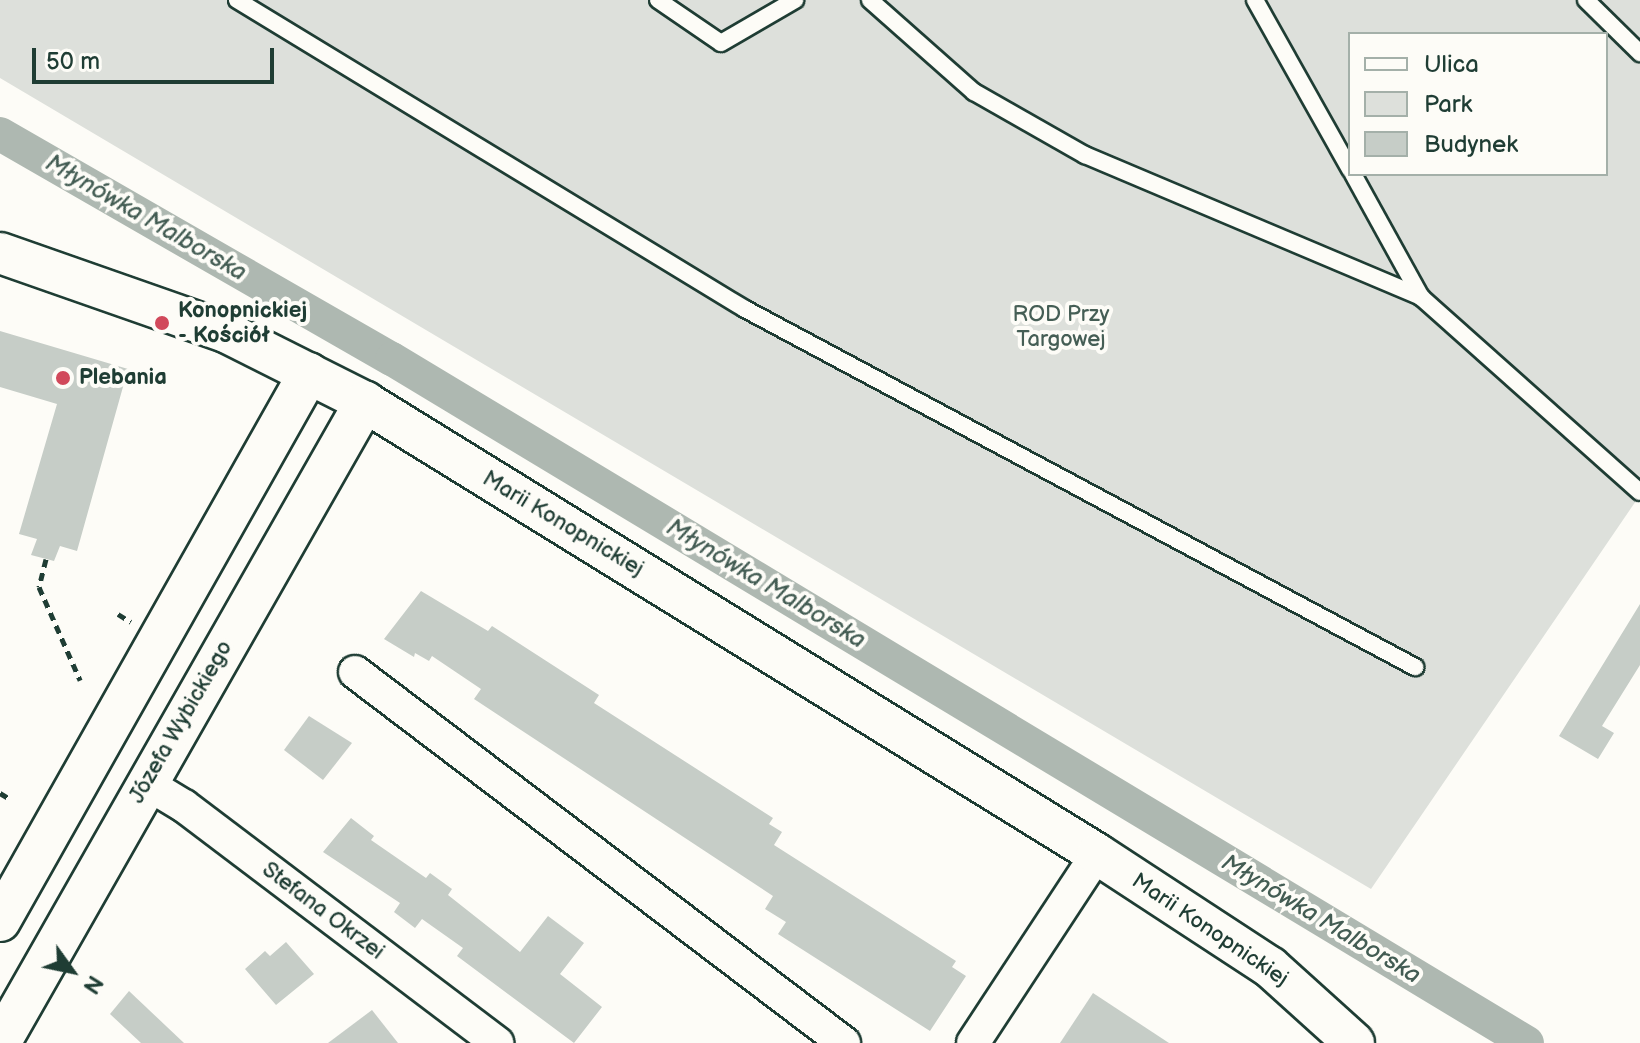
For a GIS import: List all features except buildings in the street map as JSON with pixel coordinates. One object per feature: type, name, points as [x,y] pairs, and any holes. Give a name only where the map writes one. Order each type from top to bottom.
[{"type":"street","name":"Marii Konopnickiej","points":[[0,253],[226,332],[365,402],[1097,854],[1270,967],[1354,1043]]},
{"type":"street","points":[[0,921],[309,373]]},
{"type":"street","name":"Józefa Wybickiego","points":[[0,1043],[365,402]]},
{"type":"street","points":[[355,672],[844,1043]]},
{"type":"street","name":"Stefana Okrzei","points":[[146,783],[184,806],[497,1043]]},
{"type":"street","points":[[973,1043],[1097,854]]},
{"type":"lane","points":[[237,0],[745,309],[1415,667]]},
{"type":"lane","points":[[658,0],[721,43],[795,0]]},
{"type":"lane","points":[[870,0],[974,92],[1085,155],[1421,297],[1640,492]]},
{"type":"lane","points":[[1255,0],[1348,165]]},
{"type":"lane","points":[[1586,0],[1640,53]]},
{"type":"lane","points":[[1354,176],[1421,297]]},
{"type":"path","points":[[46,559],[39,587],[80,680]]},
{"type":"path","points":[[0,793],[10,799]]},
{"type":"green space","name":"ROD Przy Targowej","points":[[0,0],[1640,0],[1640,495],[1371,889],[0,78]]},
{"type":"waterway","name":"Młynówka Malborska","points":[[0,134],[392,359],[1527,1043]]},
{"type":"place","name":"Konopnickiej - Kościół","points":[[162,323]]},
{"type":"place","name":"Plebania","points":[[63,378]]}]
